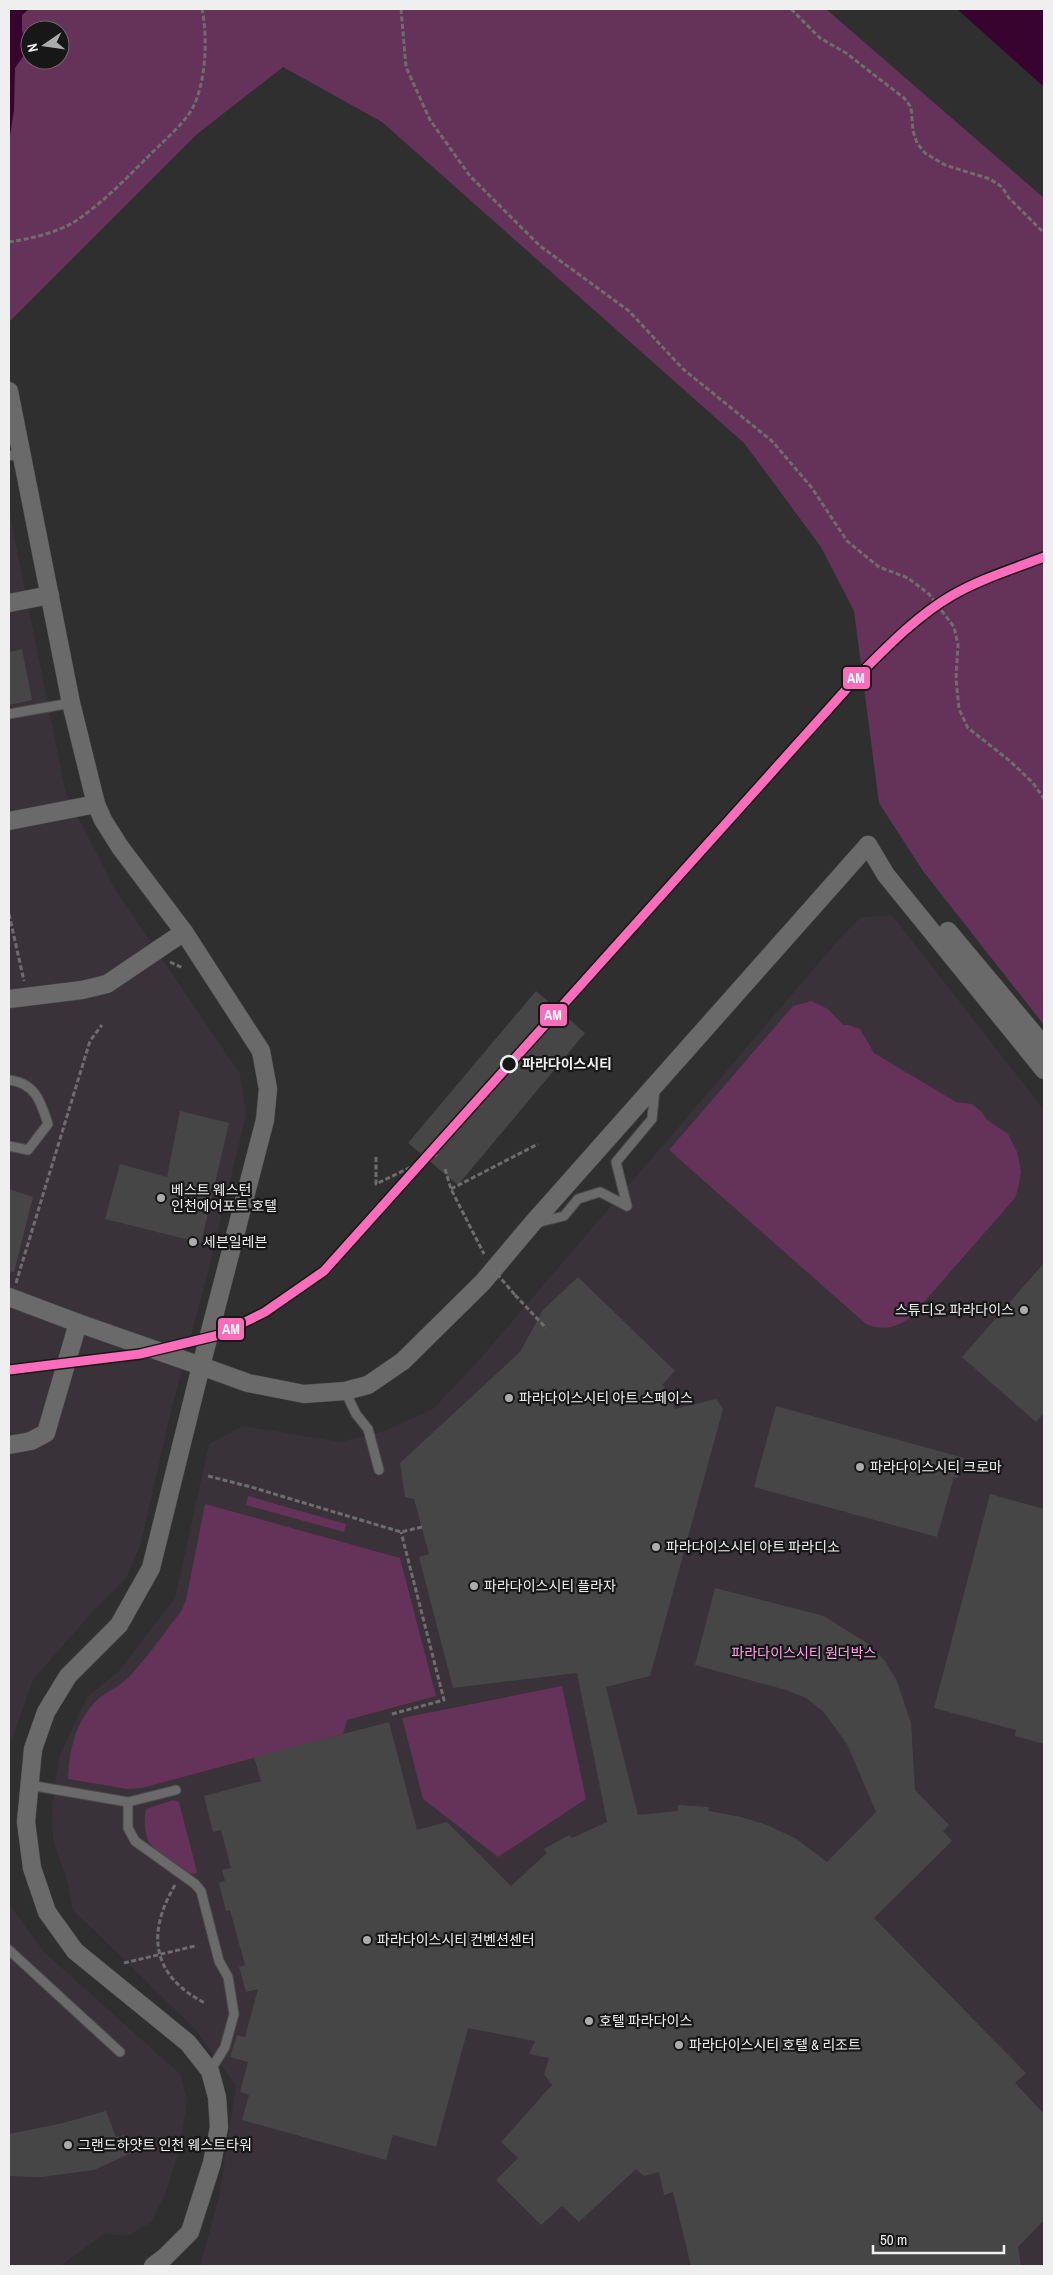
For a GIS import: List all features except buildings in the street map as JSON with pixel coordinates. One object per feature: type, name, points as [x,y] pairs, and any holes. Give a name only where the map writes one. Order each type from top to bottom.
[{"type":"street","points":[[9,391],[15,455],[50,595],[71,703],[96,804],[103,820],[120,847],[184,932],[261,1051],[268,1090],[265,1120],[151,1568],[119,1625],[68,1676],[46,1712],[33,1749],[29,1784],[26,1822],[32,1868],[47,1912],[75,1951],[188,2043],[210,2071],[217,2097],[219,2127],[212,2163],[190,2232],[166,2257],[154,2266]]},
{"type":"street","points":[[9,603],[50,595]]},
{"type":"street","points":[[9,821],[96,804]]},
{"type":"street","points":[[868,844],[893,866],[1044,1046]]},
{"type":"street","points":[[868,844],[886,874],[1044,1070]]},
{"type":"street","points":[[10,1297],[248,1383],[304,1394],[345,1391],[368,1384],[403,1361],[483,1282],[531,1225],[868,844]]},
{"type":"street","points":[[9,999],[82,990],[107,984],[184,932]]},
{"type":"street","points":[[9,1444],[31,1441],[46,1433],[78,1323]]},
{"type":"lane","points":[[9,714],[71,703]]},
{"type":"lane","points":[[9,1080],[16,1081],[38,1095],[48,1124],[28,1150],[9,1146]]},
{"type":"lane","points":[[531,1225],[564,1216],[578,1199],[600,1192],[627,1206],[616,1162],[652,1119],[655,1084]]},
{"type":"lane","points":[[345,1391],[356,1414],[368,1429],[379,1470]]},
{"type":"lane","points":[[29,1784],[128,1802],[176,1790]]},
{"type":"lane","points":[[128,1802],[128,1828],[135,1841],[195,1884],[201,1891],[218,1961],[228,1977],[234,2014],[225,2047],[210,2071]]},
{"type":"lane","points":[[9,1950],[120,2052]]},
{"type":"path","points":[[9,242],[59,229],[74,222],[117,187],[177,128],[192,109],[202,77],[206,43],[202,9]]},
{"type":"path","points":[[401,9],[406,67],[430,120],[470,176],[540,246],[629,312],[683,369],[772,441],[812,488],[846,540],[879,567],[908,578],[929,594],[954,627],[958,644],[956,679],[959,709],[968,728],[1010,761],[1033,783],[1044,799]]},
{"type":"path","points":[[791,9],[820,38],[846,53],[904,98],[911,108],[913,131],[917,143],[925,153],[945,164],[985,177],[1002,187],[1009,198],[1044,233]]},
{"type":"path","points":[[9,914],[27,996]]},
{"type":"path","points":[[10,1297],[90,1041],[102,1025]]},
{"type":"path","points":[[451,1189],[538,1144]]},
{"type":"path","points":[[376,1157],[376,1184],[438,1154]]},
{"type":"path","points":[[445,1169],[451,1189],[487,1259]]},
{"type":"path","points":[[492,1268],[514,1295],[546,1328]]},
{"type":"path","points":[[208,1476],[260,1489],[401,1532],[422,1527]]},
{"type":"path","points":[[392,1714],[444,1700],[401,1532]]},
{"type":"path","points":[[175,1885],[160,1915],[157,1937],[161,1954],[168,1973],[189,1993],[205,2003]]},
{"type":"path","points":[[124,1963],[195,1946]]},
{"type":"shaded area","points":[[9,9],[826,9],[1044,198],[1044,1025],[923,871],[879,803],[854,611],[821,547],[744,443],[382,122],[283,67],[196,135],[9,322]]},
{"type":"shaded area","points":[[9,9],[29,9],[22,15],[22,20],[20,20],[20,61],[15,68],[14,110],[9,142]]},
{"type":"shaded area","points":[[957,9],[1044,9],[1044,87]]},
{"type":"shaded area","points":[[9,510],[66,794],[116,891],[240,1074],[246,1115],[207,1276],[171,1411],[141,1543],[127,1577],[94,1610],[33,1680],[9,1747]]},
{"type":"shaded area","points":[[892,915],[1044,1110],[1044,2266],[200,2266],[219,2197],[236,2086],[196,2030],[73,1910],[67,1880],[53,1840],[52,1808],[60,1754],[87,1697],[118,1672],[175,1598],[209,1444],[243,1426],[341,1442],[384,1431],[433,1409],[479,1360],[841,937],[861,917]]},
{"type":"shaded area","points":[[811,1001],[828,1009],[843,1025],[860,1029],[874,1053],[956,1102],[972,1104],[982,1112],[986,1119],[1008,1134],[1017,1152],[1021,1171],[1015,1198],[910,1318],[894,1326],[884,1328],[866,1324],[669,1150],[793,1006]]},
{"type":"shaded area","points":[[248,1496],[346,1524],[344,1532],[246,1505]]},
{"type":"shaded area","points":[[205,1504],[400,1558],[436,1696],[347,1720],[343,1734],[142,1788],[127,1789],[68,1779],[74,1738],[89,1709],[96,1701],[130,1676],[182,1610],[186,1600]]},
{"type":"shaded area","points":[[562,1686],[586,1799],[498,1857],[423,1799],[402,1718]]},
{"type":"shaded area","points":[[173,1800],[179,1802],[197,1872],[195,1874],[184,1871],[169,1861],[155,1850],[148,1840],[145,1824],[146,1809]]},
{"type":"shaded area","points":[[9,1904],[44,1952],[181,2075],[187,2102],[179,2151],[166,2192],[151,2222],[128,2236],[104,2234],[60,2266],[9,2266]]},
{"type":"transit line","name":"AM","points":[[9,1370],[140,1354],[219,1335],[265,1312],[324,1271],[860,674],[881,653],[915,622],[951,596],[985,579],[1044,557]]},
{"type":"place","name":"파라다이스시티","points":[[509,1064]]},
{"type":"place","name":"베스트 웨스턴 인천에어포트 호텔","points":[[161,1198]]},
{"type":"place","name":"세븐일레븐","points":[[193,1242]]},
{"type":"place","name":"스튜디오 파라다이스","points":[[1024,1310]]},
{"type":"place","name":"파라다이스시티 아트 스페이스","points":[[509,1398]]},
{"type":"place","name":"파라다이스시티 크로마","points":[[860,1467]]},
{"type":"place","name":"파라다이스시티 아트 파라디소","points":[[656,1547]]},
{"type":"place","name":"파라다이스시티 플라자","points":[[474,1586]]},
{"type":"place","name":"파라다이스시티 컨벤션센터","points":[[367,1940]]},
{"type":"place","name":"호텔 파라다이스","points":[[589,2021]]},
{"type":"place","name":"파라다이스시티 호텔 & 리조트","points":[[679,2045]]},
{"type":"place","name":"그랜드하얏트 인천 웨스트타워","points":[[68,2145]]},
{"type":"park label","name":"파라다이스시티 원더박스","points":[[804,1653]]}]
